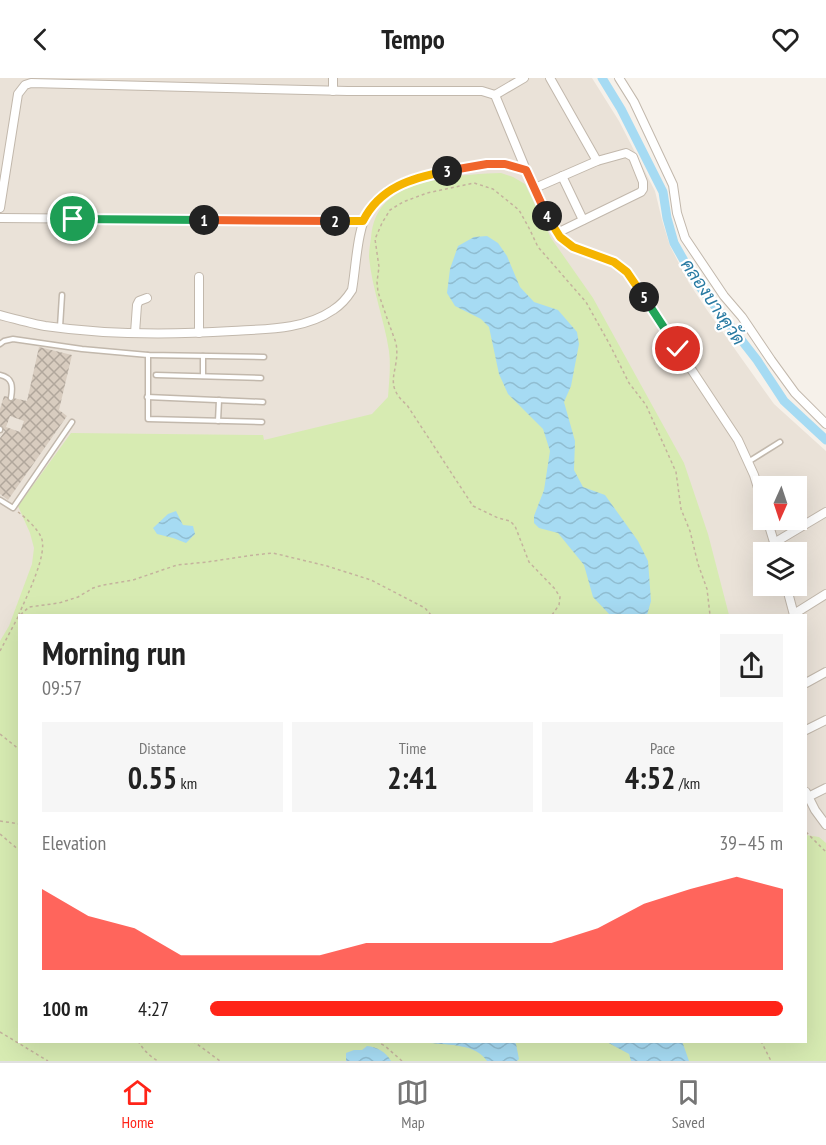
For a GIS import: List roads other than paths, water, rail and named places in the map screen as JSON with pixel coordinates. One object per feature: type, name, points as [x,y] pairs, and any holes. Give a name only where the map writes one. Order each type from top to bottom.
[{"type":"street","points":[[333,78],[333,91]]},
{"type":"street","points":[[495,96],[524,78]]},
{"type":"street","points":[[550,78],[597,161]]},
{"type":"street","points":[[619,78],[634,102],[674,185],[677,213],[685,238],[795,393],[826,424]]},
{"type":"street","points":[[0,208],[18,94],[25,85],[192,82],[333,91],[482,91],[495,96],[526,170],[560,237],[573,247],[614,262],[627,272],[738,440],[754,476]]},
{"type":"street","points":[[535,188],[597,161],[626,153],[633,157],[644,186],[641,192],[557,232]]},
{"type":"street","points":[[0,315],[42,326],[135,333],[199,333],[282,328],[312,320],[333,310],[346,299],[352,290],[363,221],[369,209],[392,188],[423,176],[487,164],[505,164],[526,170]]},
{"type":"street","points":[[562,176],[583,220]]},
{"type":"street","points":[[0,218],[363,221]]},
{"type":"street","points":[[199,278],[199,333]]},
{"type":"street","points":[[135,333],[137,305],[139,301],[147,298]]},
{"type":"street","points":[[776,542],[826,512]]},
{"type":"street","points":[[796,614],[826,594]]},
{"type":"street","points":[[789,596],[794,614]]},
{"type":"street","points":[[807,682],[826,672]]},
{"type":"street","points":[[807,730],[826,720]]},
{"type":"street","points":[[826,789],[807,795],[826,825]]},
{"type":"lane","points":[[60,328],[62,295]]},
{"type":"lane","points":[[0,344],[13,339],[82,349],[148,355],[264,357]]},
{"type":"lane","points":[[148,355],[148,419],[262,422]]},
{"type":"lane","points":[[203,356],[203,376]]},
{"type":"lane","points":[[0,375],[12,381],[11,398]]},
{"type":"lane","points":[[156,375],[261,378]]},
{"type":"lane","points":[[147,397],[263,402]]},
{"type":"lane","points":[[218,421],[219,400]]},
{"type":"lane","points":[[0,500],[13,508],[72,422]]},
{"type":"lane","points":[[748,462],[780,442]]},
{"type":"water","points":[[487,236],[498,243],[507,256],[520,287],[534,302],[558,310],[577,332],[579,344],[571,386],[564,402],[575,441],[574,470],[583,487],[605,495],[638,541],[648,561],[651,601],[647,614],[609,614],[593,597],[584,565],[558,533],[539,528],[534,523],[534,516],[544,490],[550,451],[543,429],[508,394],[499,374],[489,327],[481,319],[455,306],[447,293],[450,269],[458,246],[474,237]]},
{"type":"water","points":[[176,511],[183,525],[193,526],[195,534],[186,543],[157,534],[153,528],[168,514]]},
{"type":"water","points":[[430,1043],[515,1043],[519,1059],[517,1061],[487,1061],[476,1051],[453,1045]]},
{"type":"water","points":[[609,1043],[683,1043],[689,1061],[631,1061],[629,1054]]},
{"type":"water","points":[[367,1046],[381,1050],[391,1061],[346,1061],[346,1053],[362,1050]]},
{"type":"waterway","name":"คลองบางคูวัด","points":[[602,78],[621,109],[663,192],[674,243],[696,282],[757,360],[784,401],[826,440]]}]
